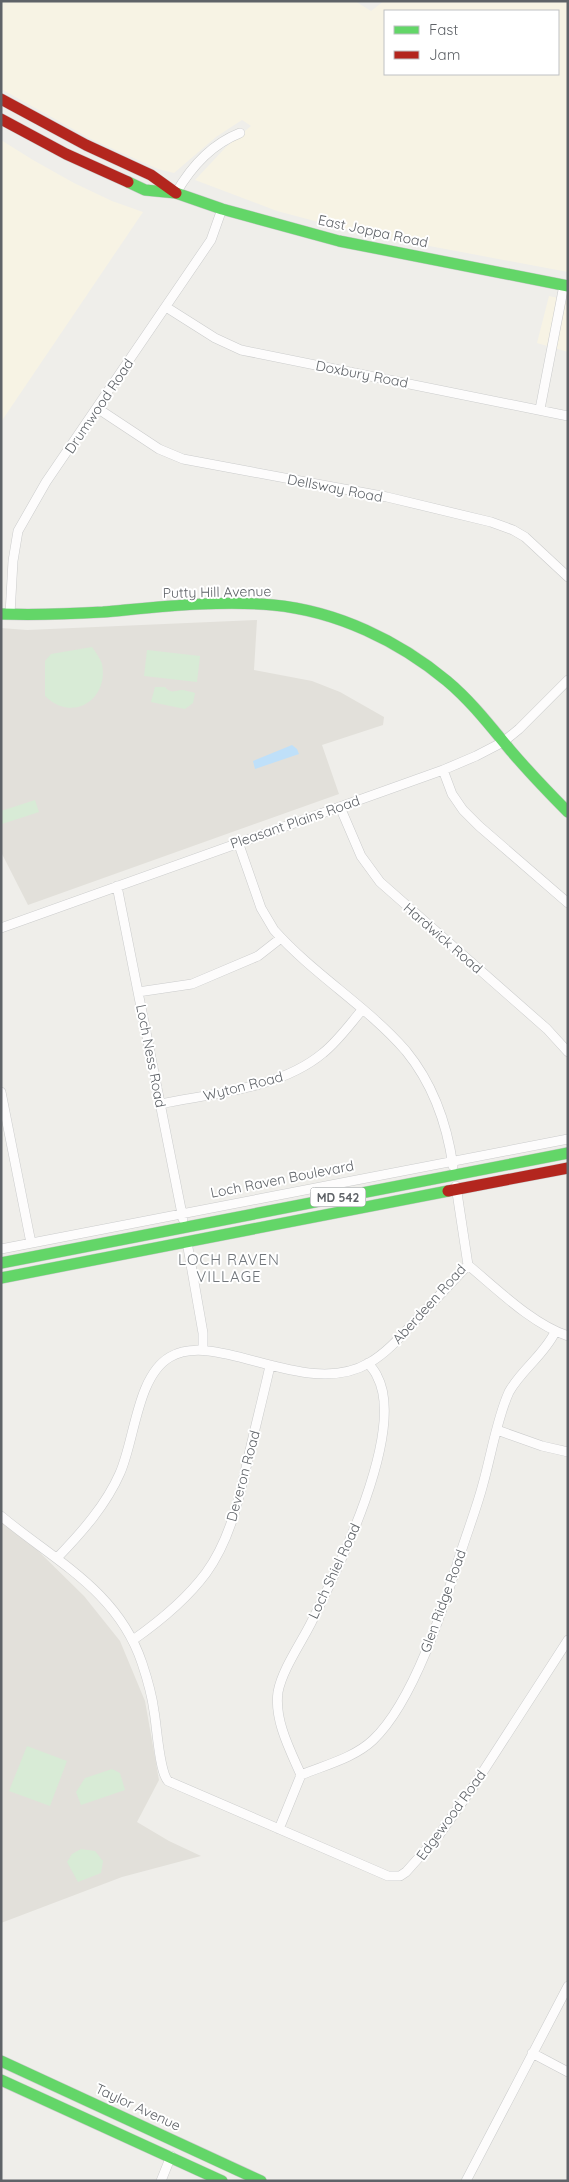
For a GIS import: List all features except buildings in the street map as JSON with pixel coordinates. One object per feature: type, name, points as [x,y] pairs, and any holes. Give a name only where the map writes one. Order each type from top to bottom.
[{"type":"main road","name":"East Joppa Road","points":[[1,99],[86,145],[151,174],[176,193]]},
{"type":"main road","points":[[3,124],[17,109]]},
{"type":"main road","name":"East Joppa Road","points":[[3,124],[145,190],[176,193],[222,209],[340,241],[566,286]]},
{"type":"main road","name":"Putty Hill Avenue","points":[[6,614],[48,615],[232,604],[275,605],[308,612],[363,628],[409,653],[454,688],[531,774],[568,812]]},
{"type":"main road","name":"Loch Raven Boulevard","points":[[1,1263],[568,1153]]},
{"type":"main road","name":"MD 542","points":[[1,1278],[568,1168]]},
{"type":"main road","points":[[184,1227],[187,1242]]},
{"type":"main road","name":"Taylor Avenue","points":[[1,2061],[261,2181]]},
{"type":"main road","points":[[1,2080],[171,2156],[222,2181]]},
{"type":"street","points":[[176,193],[184,178],[206,155],[221,142],[240,134]]},
{"type":"street","name":"Drumwood Road","points":[[6,614],[18,531],[46,482],[210,240],[222,209]]},
{"type":"street","points":[[540,409],[566,286]]},
{"type":"street","name":"Doxbury Road","points":[[166,307],[215,338],[242,350],[568,416]]},
{"type":"street","name":"Dellsway Road","points":[[97,408],[159,449],[182,459],[386,497],[457,512],[503,526],[525,537],[568,577]]},
{"type":"street","name":"Pleasant Plains Road","points":[[1,928],[443,770],[476,756],[503,742],[519,729],[567,682]]},
{"type":"street","points":[[443,770],[452,794],[463,810],[568,903]]},
{"type":"street","name":"Hardwick Road","points":[[340,807],[361,856],[380,882],[547,1029],[568,1052]]},
{"type":"street","name":"Aberdeen Road","points":[[58,1558],[101,1506],[120,1474],[145,1387],[154,1370],[170,1357],[180,1352],[203,1350],[299,1372],[323,1374],[349,1370],[368,1364],[396,1342],[468,1265],[452,1162],[443,1121],[424,1078],[406,1051],[281,938],[267,920],[238,842]]},
{"type":"street","name":"Loch Ness Road","points":[[117,886],[184,1227]]},
{"type":"street","points":[[138,992],[192,984],[258,956],[281,938]]},
{"type":"street","name":"Wyton Road","points":[[160,1104],[258,1084],[288,1075],[325,1052],[362,1010]]},
{"type":"street","points":[[1,1092],[31,1243]]},
{"type":"street","name":"Loch Raven Boulevard","points":[[1,1249],[568,1139]]},
{"type":"street","points":[[187,1242],[203,1333],[203,1350]]},
{"type":"street","points":[[468,1265],[513,1302],[555,1332],[568,1336]]},
{"type":"street","name":"Glen Ridge Road","points":[[301,1775],[358,1752],[372,1741],[392,1716],[405,1693],[438,1622],[482,1486],[509,1392],[550,1341],[555,1332]]},
{"type":"street","name":"Loch Shiel Road","points":[[301,1775],[281,1722],[278,1692],[355,1528],[373,1478],[383,1431],[384,1407],[380,1384],[377,1376],[368,1364]]},
{"type":"street","name":"Deveron Road","points":[[133,1640],[159,1622],[195,1587],[207,1572],[227,1534],[238,1502],[270,1366]]},
{"type":"street","points":[[498,1430],[542,1446],[568,1452]]},
{"type":"street","points":[[1,1516],[58,1558],[101,1595],[133,1640]]},
{"type":"street","name":"Edgewood Road","points":[[133,1640],[142,1662],[152,1702],[164,1777],[173,1784],[382,1874],[393,1876],[406,1872],[439,1835],[475,1784],[568,1640]]},
{"type":"street","points":[[279,1829],[301,1775]]},
{"type":"street","points":[[466,2181],[568,1986]]},
{"type":"street","points":[[532,2053],[568,2072]]},
{"type":"street","points":[[161,2181],[171,2156]]},
{"type":"shaded area","points":[[1,1],[355,1],[371,11],[384,1],[568,1],[568,272],[360,233],[277,211],[195,180],[226,147],[251,126],[242,120],[216,137],[174,173],[158,169],[91,139],[1,89]]},
{"type":"shaded area","points":[[1,140],[74,183],[112,201],[143,212],[1,422]]},
{"type":"shaded area","points":[[549,296],[568,300],[568,352],[537,343]]},
{"type":"shaded area","points":[[257,620],[254,670],[312,681],[340,692],[384,717],[383,725],[322,745],[339,794],[28,905],[1,852],[1,628],[27,630]]},
{"type":"shaded area","points":[[1,1522],[24,1537],[84,1596],[120,1641],[145,1701],[159,1780],[137,1822],[169,1841],[201,1856],[122,1877],[1,1923]]},
{"type":"green space","points":[[92,647],[102,664],[103,677],[100,688],[86,704],[77,707],[66,707],[55,704],[45,696],[45,661],[51,654]]},
{"type":"green space","points":[[147,650],[200,656],[197,682],[144,676]]},
{"type":"green space","points":[[155,687],[165,687],[171,691],[183,690],[195,693],[193,703],[185,709],[151,702]]},
{"type":"green space","points":[[35,800],[39,812],[2,824],[1,811]]},
{"type":"green space","points":[[27,1746],[67,1761],[50,1806],[9,1791]]},
{"type":"green space","points":[[112,1769],[120,1773],[125,1790],[81,1805],[76,1792],[85,1778]]},
{"type":"green space","points":[[81,1849],[95,1851],[103,1861],[101,1873],[78,1882],[67,1862],[72,1854]]},
{"type":"water","points":[[292,745],[299,754],[255,769],[253,761]]},
{"type":"traffic: fast","points":[[128,182],[145,190],[176,193],[222,209],[339,241],[568,286]]},
{"type":"traffic: fast","points":[[1,614],[103,612],[231,603],[297,608],[344,621],[366,630],[409,653],[447,681],[473,706],[525,767],[568,812]]},
{"type":"traffic: fast","points":[[1,1263],[568,1153]]},
{"type":"traffic: fast","points":[[1,1278],[448,1191]]},
{"type":"traffic: fast","points":[[1,2061],[261,2181]]},
{"type":"traffic: fast","points":[[1,2080],[222,2181]]},
{"type":"traffic: jam","points":[[1,99],[86,145],[151,175],[176,193]]},
{"type":"traffic: jam","points":[[1,119],[66,154],[128,182]]},
{"type":"traffic: jam","points":[[448,1191],[568,1168]]},
{"type":"district","name":"LOCH RAVEN VILLAGE","points":[[229,1268]]}]
